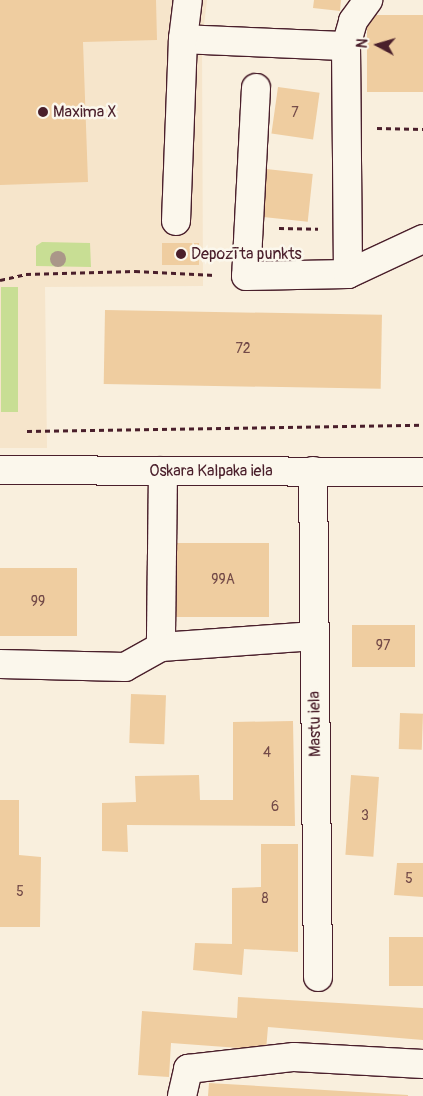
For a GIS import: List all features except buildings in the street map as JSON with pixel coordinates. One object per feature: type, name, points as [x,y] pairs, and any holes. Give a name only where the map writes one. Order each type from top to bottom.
[{"type":"street","points":[[176,221],[183,39],[188,0]]},
{"type":"street","points":[[348,274],[346,46],[353,21],[368,0]]},
{"type":"street","points":[[183,39],[346,46]]},
{"type":"street","points":[[256,88],[246,276],[348,274],[423,239]]},
{"type":"street","name":"Oskara Kalpaka iela","points":[[0,470],[423,472]]},
{"type":"street","points":[[162,647],[163,471]]},
{"type":"street","name":"Mastu iela","points":[[313,471],[318,977]]},
{"type":"street","points":[[0,664],[125,667],[162,647],[314,636]]},
{"type":"street","points":[[182,1096],[188,1070],[294,1057],[423,1064]]},
{"type":"path","points":[[346,127],[423,129]]},
{"type":"path","points":[[249,227],[347,230]]},
{"type":"path","points":[[0,280],[26,274],[135,271],[246,276]]},
{"type":"path","points":[[27,431],[423,425]]},
{"type":"shaded area","points":[[0,0],[207,0],[202,42],[203,286],[45,287],[47,448],[0,448]]},
{"type":"green space","points":[[42,242],[90,243],[91,267],[36,266],[36,246]]},
{"type":"green space","points":[[1,287],[18,287],[18,412],[1,412]]},
{"type":"place","name":"Maxima X","points":[[43,112]]},
{"type":"place","name":"Depozīta punkts","points":[[181,254]]}]
